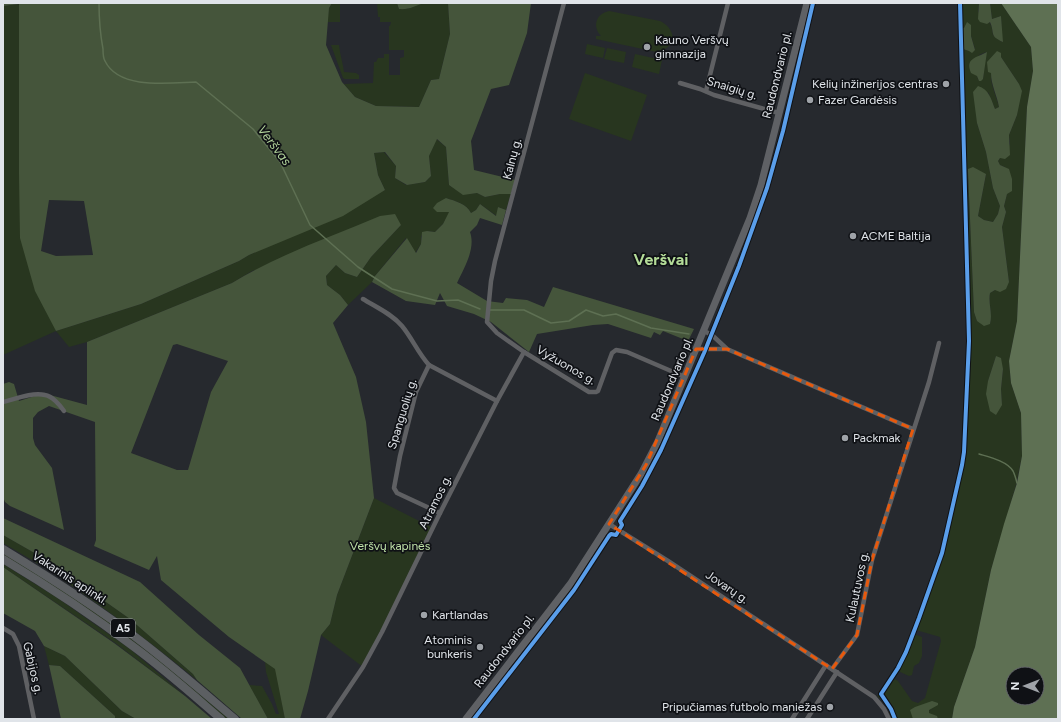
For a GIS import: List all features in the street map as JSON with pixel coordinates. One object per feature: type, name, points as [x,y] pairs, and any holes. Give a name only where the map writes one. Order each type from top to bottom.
[{"type":"highway","name":"Vakarinis aplinkl.","points":[[3,549],[75,594],[138,638],[234,719]]},
{"type":"highway","name":"Vakarinis aplinkl.","points":[[3,559],[45,584],[135,648],[221,719]]},
{"type":"main road","name":"Raudondvario pl.","points":[[466,719],[571,583],[649,459],[658,441],[704,331],[761,185],[807,3]]},
{"type":"street","name":"Kalnų g.","points":[[524,352],[497,333],[487,322],[491,280],[564,3]]},
{"type":"street","points":[[706,91],[728,3]]},
{"type":"street","name":"Snaigių g.","points":[[680,83],[714,95],[779,113]]},
{"type":"street","points":[[362,299],[390,315],[402,326],[422,358],[429,364],[497,401]]},
{"type":"street","points":[[704,331],[717,339],[727,349],[913,429]]},
{"type":"street","name":"Kulautuvos g.","points":[[832,669],[856,635],[872,560],[929,382],[939,343]]},
{"type":"street","points":[[696,349],[727,349]]},
{"type":"street","name":"Vyžuonos g.","points":[[524,352],[592,392],[598,391],[612,353],[616,350],[627,352],[685,377]]},
{"type":"street","name":"Atramos g.","points":[[328,719],[363,667],[381,635],[497,401],[524,352]]},
{"type":"street","name":"Spanguolių g.","points":[[429,364],[416,392],[400,456],[394,488],[397,493],[440,514]]},
{"type":"street","points":[[3,402],[32,395],[46,395],[60,405],[64,411]]},
{"type":"street","name":"Jovarų g.","points":[[609,524],[832,669]]},
{"type":"street","name":"Gabijos g.","points":[[3,628],[13,634],[19,646],[34,719]]},
{"type":"street","points":[[792,719],[826,665]]},
{"type":"street","points":[[832,669],[877,700],[889,719]]},
{"type":"street","points":[[807,719],[837,672]]},
{"type":"highlighted area","points":[[696,349],[727,349],[913,429],[872,560],[857,635],[832,669],[609,524],[646,465]]},
{"type":"green space","points":[[332,3],[340,3],[340,22],[327,22],[329,8]]},
{"type":"green space","points":[[377,3],[397,3],[399,9],[403,9],[424,3],[448,3],[450,34],[439,79],[431,80],[419,107],[376,106],[355,97],[344,84],[373,83],[374,62],[376,62],[378,58],[384,58],[384,54],[389,54],[389,75],[400,75],[400,58],[404,57],[404,50],[389,50],[389,26],[391,22],[380,22]]},
{"type":"green space","points":[[962,3],[979,3],[978,12],[989,22],[992,27],[993,35],[1002,42],[1001,16],[992,19],[990,3],[1001,3],[1031,47],[1033,71],[1027,107],[1017,321],[1009,361],[1011,383],[1021,413],[1022,456],[1016,485],[991,570],[975,647],[954,707],[952,719],[938,719],[936,716],[929,714],[929,711],[935,708],[913,718],[913,719],[892,719],[886,704],[877,696],[890,682],[895,679],[912,701],[918,703],[925,698],[941,641],[940,637],[916,630],[942,556],[966,446],[970,344],[963,49],[969,51],[975,49],[971,36],[971,25],[962,28]],"holes":[[[986,52],[983,79],[979,81],[977,76],[979,55]],[[1001,57],[1019,84],[1017,115],[1009,135],[1010,144],[998,161],[1000,165],[1005,167],[1007,194],[1004,206],[1006,212],[1002,227],[1009,282],[990,293],[990,324],[977,321],[974,312],[968,172],[986,174],[978,216],[984,220],[993,222],[998,214],[1000,206],[993,188],[986,152],[977,123],[988,92],[995,109],[999,107],[991,79],[992,71]],[[996,356],[1003,369],[1001,389],[1002,405],[988,381]]]},
{"type":"green space","points":[[19,4],[19,174],[56,331],[3,355],[3,6]]},
{"type":"green space","points":[[609,11],[660,21],[665,24],[671,31],[673,39],[668,47],[663,50],[667,51],[666,54],[596,39],[596,36],[601,36],[598,32],[596,24],[598,18]]},
{"type":"green space","points":[[587,44],[605,48],[603,58],[585,54]]},
{"type":"green space","points":[[331,45],[339,45],[344,72],[356,73],[359,75],[359,79],[343,78]]},
{"type":"green space","points":[[607,48],[626,52],[624,63],[604,59]]},
{"type":"green space","points":[[635,54],[662,60],[659,74],[632,67]]},
{"type":"green space","points":[[585,73],[647,95],[631,141],[569,119]]},
{"type":"green space","points":[[436,139],[446,147],[449,185],[463,194],[477,193],[485,197],[500,194],[511,194],[506,210],[498,207],[497,216],[480,204],[476,210],[471,213],[464,205],[446,198],[450,212],[443,224],[435,232],[427,231],[421,236],[421,244],[415,253],[406,238],[375,276],[372,282],[348,305],[340,295],[327,285],[326,276],[336,265],[345,273],[357,277],[371,257],[401,225],[252,271],[232,283],[87,342],[69,347],[56,331],[141,304],[239,261],[385,190],[378,175],[374,153],[384,152],[396,166],[395,178],[406,185],[425,182],[431,176],[429,156]]},
{"type":"green space","name":"Veršvų kapinės","points":[[374,498],[433,528],[363,667],[321,635],[330,624],[337,595]]},
{"type":"green space","points":[[3,535],[45,559],[130,619],[193,674],[197,680],[103,607],[29,558],[3,543]]},
{"type":"green space","points":[[3,552],[93,610],[159,660],[229,719],[226,719],[207,702],[17,563],[3,555]]},
{"type":"green space","points":[[3,564],[56,597],[130,649],[185,696],[114,642],[3,567]]},
{"type":"green space","points":[[914,634],[922,637],[922,656],[919,663],[914,666],[912,675],[909,676],[898,671],[908,652]]},
{"type":"green space","points":[[44,646],[65,656],[122,711],[136,719],[115,719],[115,716],[60,666],[49,665]]},
{"type":"green space","points":[[265,662],[276,669],[285,719],[268,719],[249,685],[262,686],[276,714],[279,714],[266,672]]},
{"type":"shaded area","points":[[3,3],[332,3],[329,8],[326,45],[342,82],[355,97],[376,106],[419,107],[431,80],[439,79],[450,34],[448,3],[531,3],[527,33],[509,85],[491,89],[471,141],[474,170],[515,180],[511,194],[500,194],[485,197],[477,193],[463,195],[449,185],[446,147],[437,139],[429,156],[431,176],[425,182],[407,185],[395,178],[396,166],[385,152],[374,153],[378,175],[385,190],[343,216],[249,255],[239,261],[141,304],[56,331],[35,291],[20,238],[19,4],[3,6]],"holes":[[[49,200],[84,201],[93,255],[56,256],[41,251]]]},
{"type":"shaded area","points":[[397,3],[424,3],[412,8],[399,9]]},
{"type":"shaded area","points":[[979,3],[990,3],[992,19],[1001,16],[1003,42],[994,36],[990,22],[987,24],[980,22],[978,19]]},
{"type":"shaded area","points":[[1001,3],[1058,3],[1058,719],[952,719],[954,707],[975,647],[991,570],[1017,483],[1022,456],[1021,413],[1011,383],[1009,361],[1017,321],[1027,107],[1033,71],[1031,47]]},
{"type":"shaded area","points":[[967,22],[971,25],[971,36],[975,50],[972,53],[963,49],[962,28],[964,28]]},
{"type":"shaded area","points":[[997,51],[1001,53],[1001,57],[1022,91],[1017,115],[1009,135],[1010,155],[1005,159],[1000,158],[998,161],[1000,165],[1009,169],[1012,179],[1012,191],[1007,194],[1004,206],[1006,212],[1002,227],[1009,282],[1006,289],[1000,292],[995,290],[990,293],[991,320],[990,324],[984,326],[977,321],[974,312],[968,169],[973,167],[986,174],[978,216],[984,220],[993,222],[998,214],[1000,206],[993,188],[986,152],[977,123],[973,92],[978,86],[982,87],[989,95],[995,109],[999,107],[991,73],[988,72],[987,62]]},
{"type":"shaded area","points":[[987,52],[983,79],[979,81],[977,76],[971,73],[969,64],[976,57]]},
{"type":"shaded area","points":[[446,198],[464,205],[471,213],[476,210],[480,204],[496,216],[498,207],[506,210],[502,225],[480,218],[477,225],[470,232],[470,252],[466,265],[457,283],[487,301],[503,303],[506,298],[527,300],[544,307],[553,287],[694,329],[688,341],[663,331],[660,335],[654,332],[651,338],[608,324],[593,325],[537,334],[529,352],[491,322],[474,314],[447,306],[440,293],[435,305],[406,301],[372,282],[375,276],[407,238],[416,253],[421,244],[422,232],[435,232],[443,224],[449,212],[437,212],[433,208],[437,203]]},
{"type":"shaded area","points":[[395,214],[401,225],[371,257],[357,277],[345,273],[336,265],[326,276],[327,285],[340,295],[348,305],[333,323],[356,377],[366,422],[374,498],[337,595],[330,624],[321,635],[300,719],[285,719],[275,669],[229,637],[161,580],[157,556],[149,570],[94,546],[96,540],[95,422],[49,406],[38,412],[33,418],[33,438],[35,445],[52,468],[64,530],[10,506],[5,502],[3,497],[3,384],[9,382],[14,384],[19,401],[35,396],[50,395],[87,405],[87,342],[232,283],[286,255],[380,216]],"holes":[[[177,344],[228,361],[211,392],[188,470],[177,470],[131,453],[173,345]]]},
{"type":"shaded area","points":[[996,356],[1001,358],[1003,369],[1001,389],[1002,405],[996,415],[990,411],[986,394],[988,381]]},
{"type":"shaded area","points":[[3,518],[140,582],[199,635],[240,668],[268,719],[242,719],[130,619],[45,559],[3,535]]},
{"type":"shaded area","points":[[3,567],[114,643],[185,696],[212,719],[136,719],[122,711],[65,656],[44,646],[35,631],[3,613]]},
{"type":"shaded area","points":[[49,665],[60,666],[115,716],[115,719],[61,719]]},
{"type":"shaded area","points":[[932,701],[938,703],[938,705],[929,710],[929,713],[937,716],[938,719],[913,719],[910,710]]},
{"type":"waterway","name":"Veršvas","points":[[99,3],[103,57],[112,70],[121,77],[146,83],[196,82],[253,129],[280,162],[310,225],[358,267],[392,289],[437,301],[458,300],[480,309]]},
{"type":"waterway","name":"Veršvas","points":[[490,310],[524,310],[551,323],[569,321],[586,310],[603,316],[616,314],[651,328],[689,334]]},
{"type":"waterway","name":"Veršvas","points":[[979,454],[998,460],[1007,465],[1013,471],[1017,483]]},
{"type":"cycle path","points":[[474,719],[574,590],[609,536],[611,534],[616,535],[622,525],[620,521],[642,486],[661,450],[704,353],[739,266],[767,188],[783,131],[813,3]]},
{"type":"cycle path","points":[[895,719],[891,709],[881,694],[898,668],[906,652],[942,553],[964,452],[969,341],[960,3]]},
{"type":"place","name":"Kauno Veršvų gimnazija","points":[[647,47]]},
{"type":"place","name":"Kelių inžinerijos centras","points":[[946,84]]},
{"type":"place","name":"Fazer Gardėsis","points":[[810,100]]},
{"type":"place","name":"ACME Baltija","points":[[853,236]]},
{"type":"place","name":"Packmak","points":[[845,438]]},
{"type":"place","name":"Kartlandas","points":[[424,615]]},
{"type":"place","name":"Atominis bunkeris","points":[[480,647]]},
{"type":"place","name":"Pripučiamas futbolo maniežas","points":[[830,707]]},
{"type":"district","name":"Veršvai","points":[[661,259]]}]
